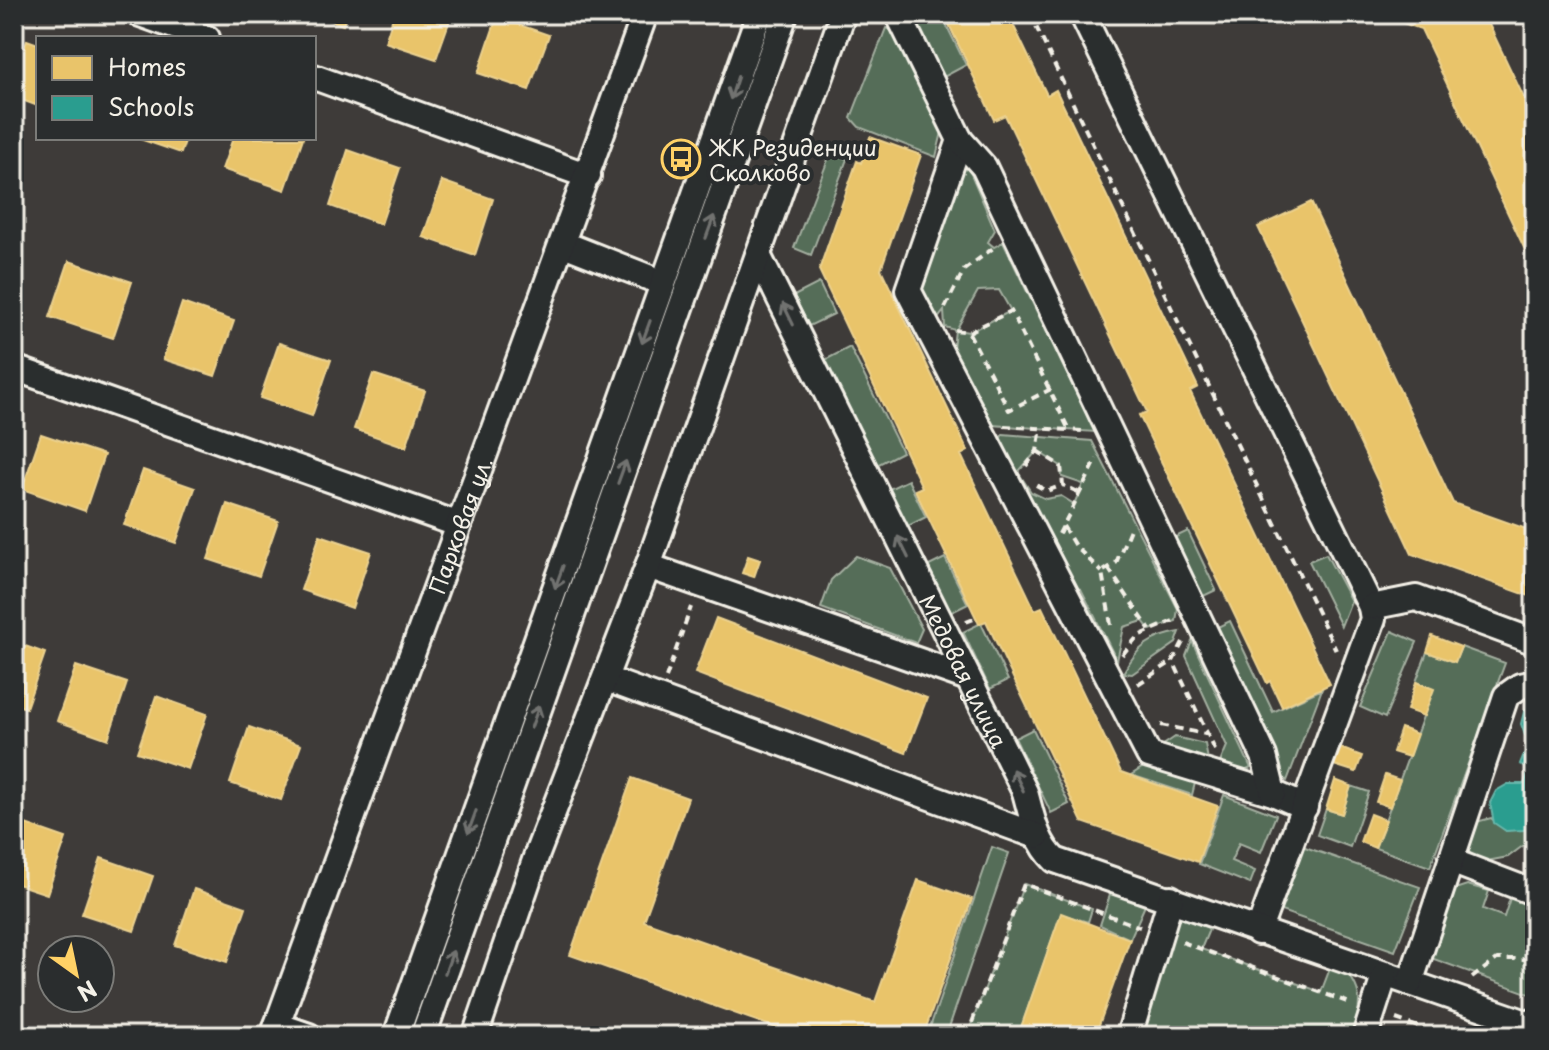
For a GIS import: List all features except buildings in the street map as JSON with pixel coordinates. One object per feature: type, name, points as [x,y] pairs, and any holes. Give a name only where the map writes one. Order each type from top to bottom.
[{"type":"street","points":[[140,14],[201,36]]},
{"type":"street","name":"Парковая ул.","points":[[275,1030],[457,524],[564,244],[645,14]]},
{"type":"street","points":[[396,1036],[759,14]]},
{"type":"street","points":[[423,1036],[785,14]]},
{"type":"street","points":[[475,1036],[537,854],[648,566],[843,14]]},
{"type":"street","points":[[898,14],[960,140],[984,167],[1264,756],[1273,793]]},
{"type":"street","points":[[1082,14],[1371,607],[1373,619],[1258,932]]},
{"type":"street","points":[[316,78],[588,176]]},
{"type":"street","points":[[960,140],[908,290],[941,336],[978,425],[1015,474],[1047,558],[1149,755],[1273,793],[1305,807]]},
{"type":"street","points":[[564,244],[663,283]]},
{"type":"street","name":"Медовая улица","points":[[758,255],[1025,792],[1042,844]]},
{"type":"street","points":[[14,368],[457,524]]},
{"type":"street","points":[[648,566],[968,678]]},
{"type":"street","points":[[1371,607],[1416,598],[1535,642]]},
{"type":"street","points":[[606,679],[1042,844],[1055,860],[1535,1026]]},
{"type":"street","points":[[1410,983],[1506,696],[1520,686],[1535,683]]},
{"type":"street","points":[[1451,861],[1535,893]]},
{"type":"street","points":[[1129,1036],[1171,898]]},
{"type":"street","points":[[1365,1036],[1385,974]]},
{"type":"street","points":[[275,1030],[309,1036]]},
{"type":"path","points":[[1030,14],[1339,657],[1355,667]]},
{"type":"path","points":[[1016,235],[964,270],[944,309],[941,336],[969,332],[1011,311],[1069,430]]},
{"type":"path","points":[[969,332],[1009,410],[1051,389]]},
{"type":"path","points":[[978,425],[1110,432],[1047,558]]},
{"type":"path","points":[[1041,428],[1037,451],[1015,474],[1047,491],[1063,485],[1080,493]]},
{"type":"path","points":[[1037,451],[1061,466],[1063,485]]},
{"type":"path","points":[[1102,572],[1116,563],[1135,519],[1146,509]]},
{"type":"path","points":[[1063,526],[1075,546],[1102,572],[1112,632]]},
{"type":"path","points":[[1108,568],[1150,630]]},
{"type":"path","points":[[664,684],[695,595]]},
{"type":"path","points":[[1114,647],[1117,661],[1138,636],[1197,616]]},
{"type":"path","points":[[1142,698],[1135,686],[1173,661],[1197,616]]},
{"type":"path","points":[[1173,661],[1217,749],[1210,773]]},
{"type":"path","points":[[1154,723],[1210,735]]},
{"type":"path","points":[[967,1036],[1024,884],[1443,1036]]},
{"type":"path","points":[[1458,999],[1475,974],[1497,959],[1535,959]]},
{"type":"green space","points":[[908,14],[941,14],[966,65],[940,79]]},
{"type":"green space","points":[[886,28],[895,32],[942,132],[936,157],[859,127],[851,118]]},
{"type":"green space","points":[[831,152],[847,159],[811,255],[794,248]]},
{"type":"green space","points":[[954,157],[966,162],[995,230],[988,242],[994,247],[1003,242],[1095,432],[992,425],[953,348],[955,330],[945,327],[944,311],[929,330],[908,290]],"holes":[[[999,290],[1011,311],[969,332],[956,330],[978,291]]]},
{"type":"green space","points":[[819,283],[834,314],[809,326],[794,296]]},
{"type":"green space","points":[[850,347],[902,452],[877,465],[825,360]]},
{"type":"green space","points":[[1003,434],[1092,441],[1178,609],[1176,621],[1150,630],[1143,621],[1124,627],[1117,661],[1081,589],[1061,586],[998,442]],"holes":[[[1037,451],[1061,466],[1062,477],[1083,484],[1074,504],[1061,496],[1046,499],[1031,492],[1018,472]]]},
{"type":"green space","points":[[908,480],[926,517],[906,527],[887,490]]},
{"type":"green space","points":[[1188,531],[1216,590],[1191,602],[1163,543]]},
{"type":"green space","points":[[1326,554],[1351,601],[1341,626],[1309,561]]},
{"type":"green space","points":[[856,556],[890,568],[922,629],[916,643],[821,608],[831,580]]},
{"type":"green space","points":[[945,558],[968,604],[948,614],[925,568]]},
{"type":"green space","points":[[1230,621],[1273,712],[1322,689],[1287,781],[1264,756],[1205,633]]},
{"type":"green space","points":[[981,623],[1008,680],[990,689],[963,632]]},
{"type":"green space","points":[[1392,631],[1417,642],[1385,718],[1360,707]]},
{"type":"green space","points":[[1180,632],[1176,643],[1132,674],[1123,673],[1146,644]]},
{"type":"green space","points":[[1192,641],[1251,768],[1239,774],[1219,765],[1227,746],[1186,656]]},
{"type":"green space","points":[[1461,647],[1505,663],[1430,867],[1375,848],[1433,689],[1416,682],[1427,652],[1455,662]]},
{"type":"green space","points":[[1033,729],[1069,804],[1051,813],[1015,738]]},
{"type":"green space","points":[[1175,737],[1205,744],[1209,765],[1159,748]]},
{"type":"green space","points":[[1148,764],[1195,783],[1192,795],[1131,775]]},
{"type":"green space","points":[[1351,786],[1369,792],[1350,847],[1317,835],[1326,809],[1342,814]]},
{"type":"green space","points":[[1224,795],[1276,815],[1261,852],[1239,843],[1231,861],[1255,871],[1250,884],[1199,864]]},
{"type":"green space","points":[[1491,818],[1506,831],[1530,826],[1528,842],[1508,857],[1482,862],[1465,849],[1476,822]]},
{"type":"green space","points":[[1302,846],[1420,887],[1395,951],[1278,910]]},
{"type":"green space","points":[[992,847],[1009,853],[946,1036],[927,1036]]},
{"type":"green space","points":[[1115,880],[1151,892],[1130,939],[1100,925]]},
{"type":"green space","points":[[1024,884],[1092,909],[1088,922],[1061,914],[1018,1036],[967,1036]]},
{"type":"green space","points":[[1467,885],[1489,891],[1483,909],[1504,917],[1511,895],[1535,905],[1535,996],[1420,954],[1440,894]]},
{"type":"green space","points":[[1195,907],[1215,915],[1201,949],[1321,992],[1334,958],[1351,977],[1358,994],[1358,1012],[1351,1036],[1138,1036],[1160,934]]},
{"type":"place","name":"ЖК Резиденции Сколково","points":[[681,159]]}]
